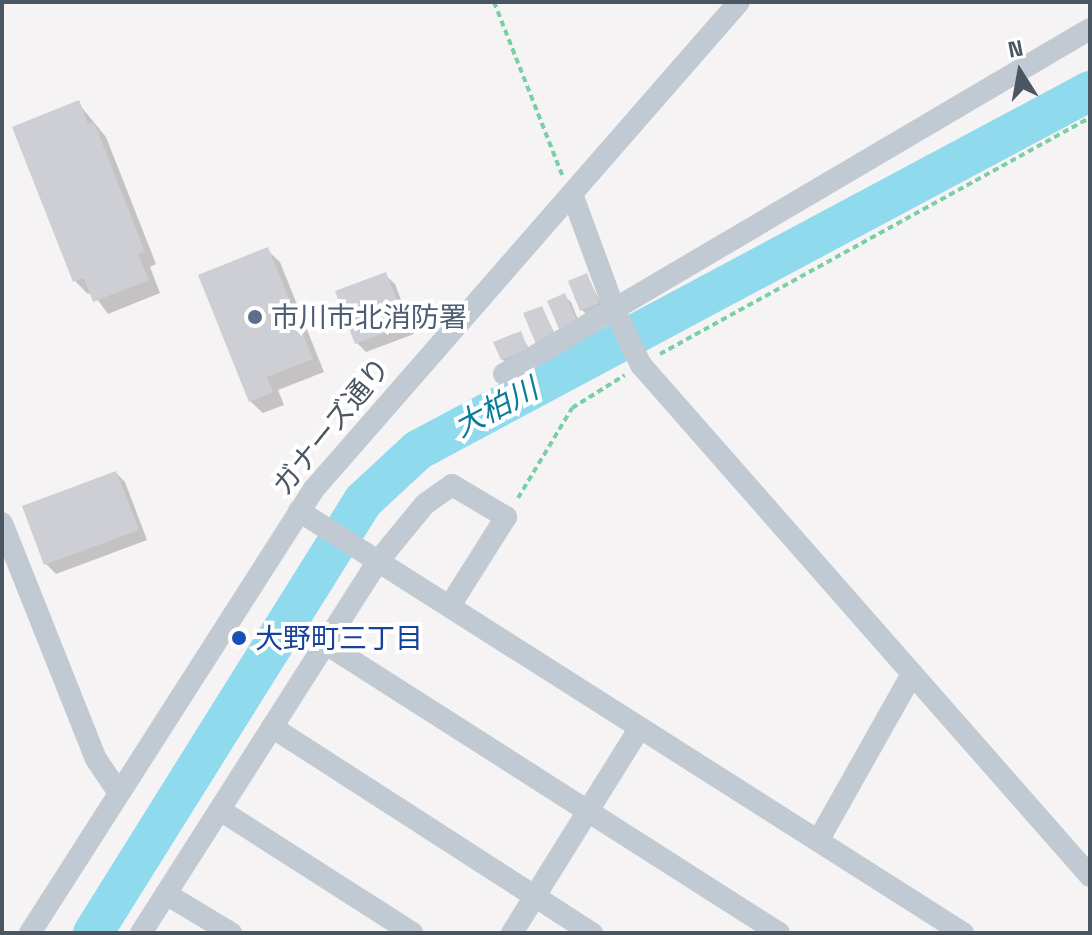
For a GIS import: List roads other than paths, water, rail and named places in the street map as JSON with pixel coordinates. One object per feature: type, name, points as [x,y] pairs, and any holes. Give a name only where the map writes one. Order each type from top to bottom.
[{"type":"street","name":"ガナーズ通り","points":[[35,931],[118,792],[307,515],[398,390],[739,2]]},
{"type":"street","points":[[504,374],[1090,29]]},
{"type":"street","points":[[572,194],[615,311],[641,365],[1090,876]]},
{"type":"street","points":[[141,933],[326,644],[373,556],[425,504],[452,485],[506,517],[451,604]]},
{"type":"street","points":[[307,515],[963,933]]},
{"type":"street","points":[[2,523],[96,759],[118,792]]},
{"type":"street","points":[[2,559],[25,583]]},
{"type":"street","points":[[326,644],[779,933]]},
{"type":"street","points":[[818,841],[912,674]]},
{"type":"street","points":[[272,727],[592,933]]},
{"type":"street","points":[[512,933],[639,729]]},
{"type":"street","points":[[220,810],[412,933]]},
{"type":"street","points":[[166,894],[231,933]]},
{"type":"waterway","name":"大柏川","points":[[93,933],[363,501],[418,450],[1090,91]]},
{"type":"place","name":"市川市北消防署","points":[[255,317]]},
{"type":"place","name":"大野町三丁目","points":[[239,638]]}]
